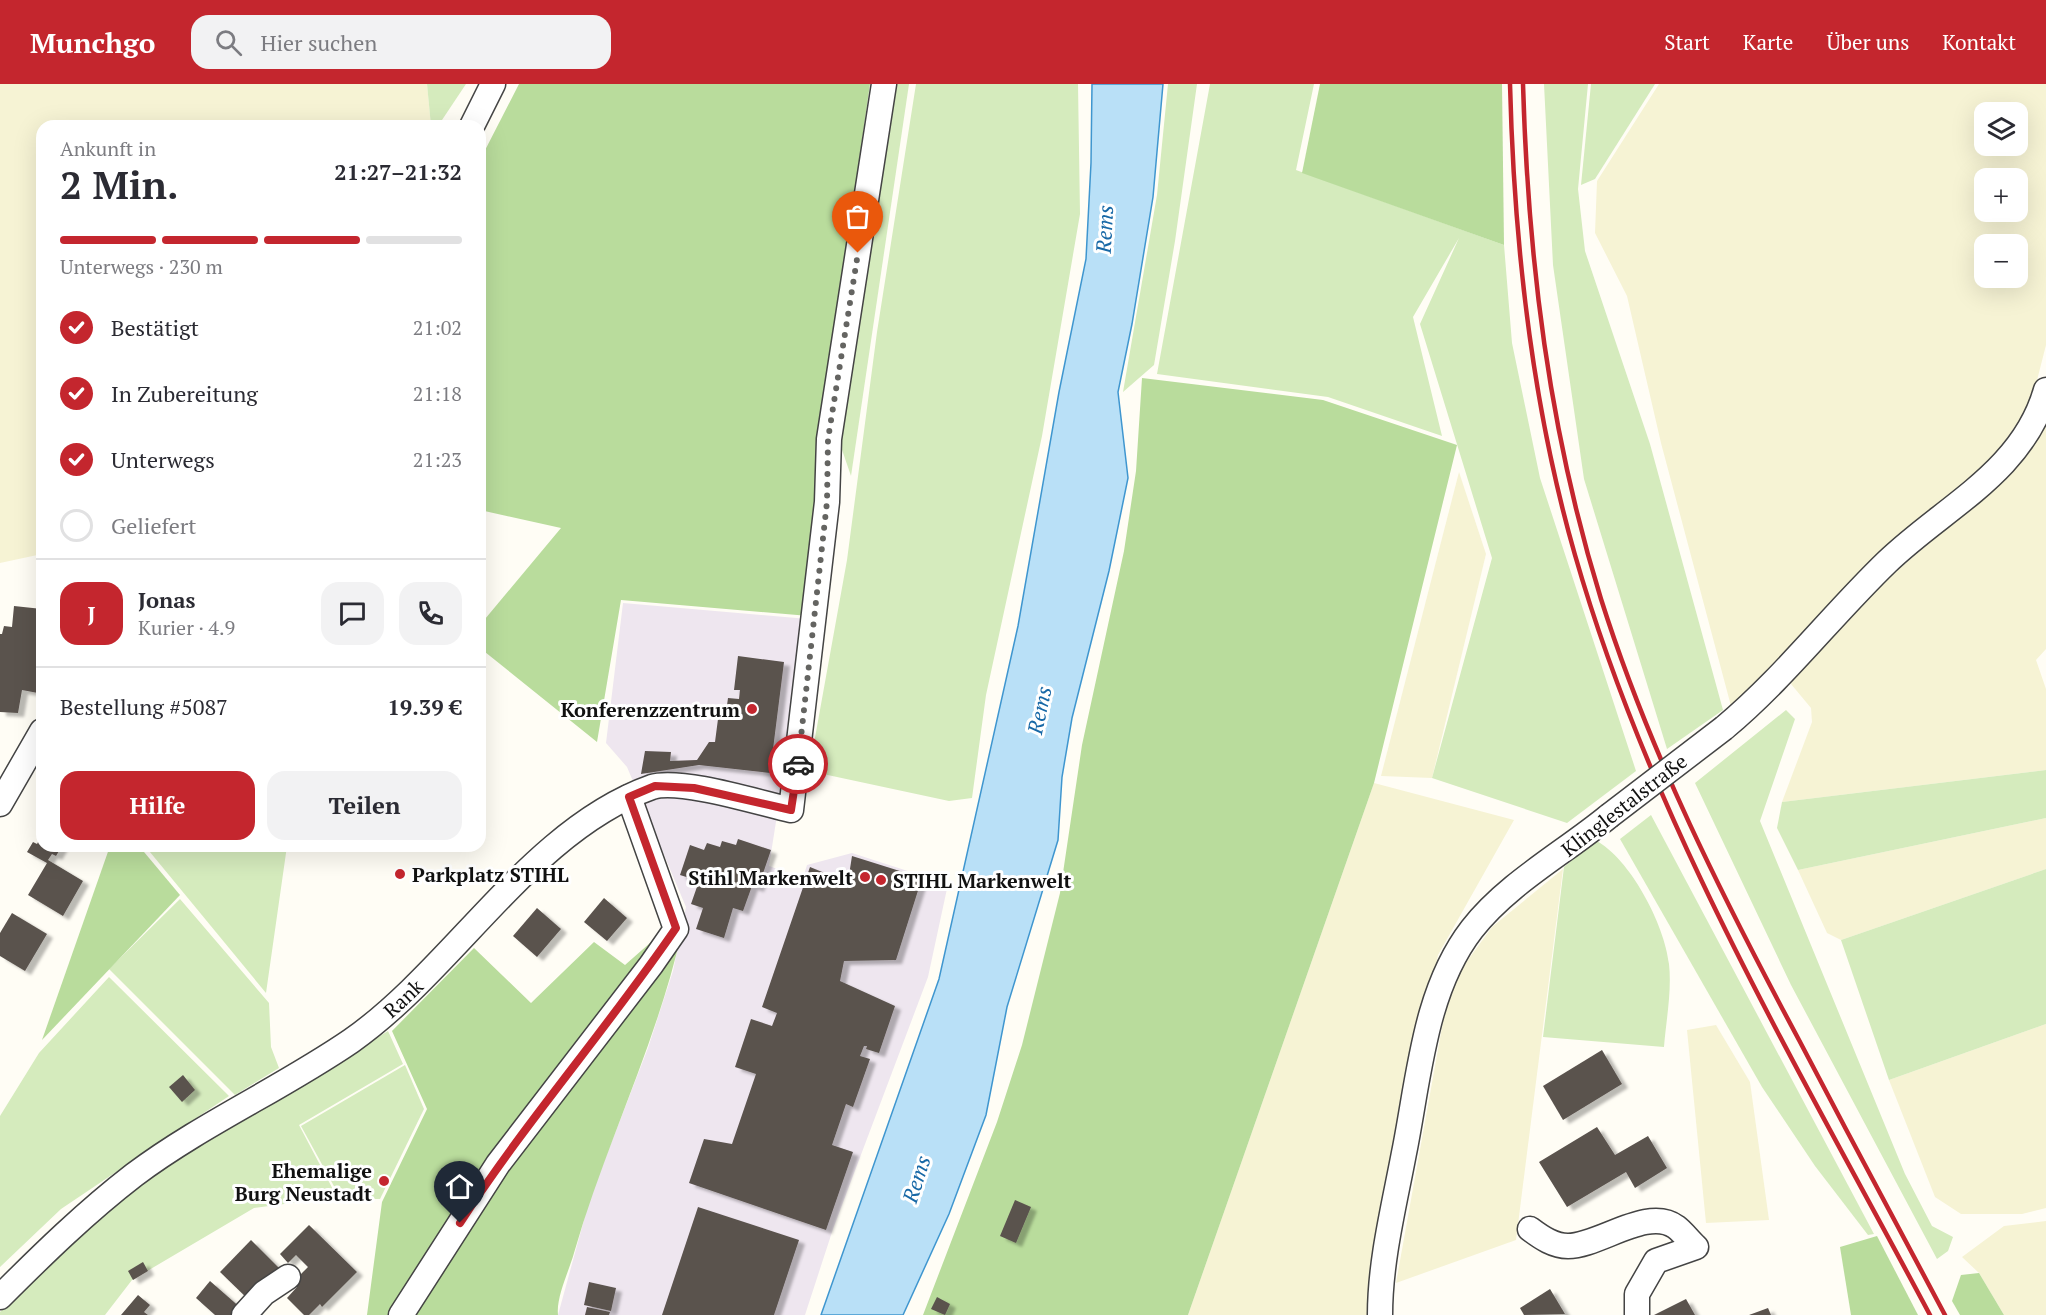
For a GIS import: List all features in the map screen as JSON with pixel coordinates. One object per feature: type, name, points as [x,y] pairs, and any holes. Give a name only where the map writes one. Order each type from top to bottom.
[{"type":"street","points":[[475,120],[493,84]]},
{"type":"street","name":"Rank","points":[[0,1297],[70,1228],[135,1174],[351,1041],[416,986],[575,827],[629,797],[655,786],[694,788],[791,810],[797,777],[827,502],[828,439],[884,84]]},
{"type":"street","name":"Klinglestalstraße","points":[[1380,1315],[1392,1218],[1431,1018],[1441,983],[1454,956],[1472,929],[1495,904],[1724,728],[1773,684],[1888,561],[1998,470],[2027,434],[2046,390]]},
{"type":"street","points":[[0,804],[36,741]]},
{"type":"street","points":[[401,1315],[498,1164],[651,965],[676,928],[629,797]]},
{"type":"street","points":[[1530,1229],[1548,1242],[1569,1246],[1598,1239],[1644,1220],[1674,1225],[1696,1247],[1656,1261],[1637,1294],[1637,1315]]},
{"type":"street","points":[[244,1315],[264,1293],[288,1277]]},
{"type":"shaded area","points":[[0,84],[427,84],[430,120],[36,120],[36,555],[0,563]]},
{"type":"shaded area","points":[[1659,84],[2046,84],[2046,345],[2031,404],[1987,466],[1886,551],[1731,706],[1661,443],[1627,296],[1595,233],[1597,181]]},
{"type":"shaded area","points":[[2046,417],[2046,649],[2036,660],[2046,689],[2046,770],[1782,802],[1812,722],[1811,708],[1791,684],[1792,678],[1890,577],[2005,477]]},
{"type":"shaded area","points":[[1459,472],[1486,554],[1432,778],[1381,776]]},
{"type":"shaded area","points":[[623,603],[808,619],[769,866],[803,878],[807,865],[852,853],[948,884],[928,977],[833,1229],[805,1315],[558,1315],[590,1198],[648,1048],[673,971],[686,907],[627,767],[606,743]]},
{"type":"shaded area","points":[[1374,783],[1514,820],[1438,955],[1368,1315],[1188,1315]]},
{"type":"shaded area","points":[[2046,818],[2046,869],[1841,940],[1827,933],[1798,870]]},
{"type":"shaded area","points":[[1563,869],[1516,1240],[1396,1283],[1446,1005],[1462,968],[1492,927]]},
{"type":"shaded area","points":[[2046,1024],[2046,1208],[2022,1214],[1961,1214],[1935,1197],[1889,1080]]},
{"type":"shaded area","points":[[1716,1025],[1750,1082],[1769,1220],[1706,1223],[1687,1030]]},
{"type":"shaded area","points":[[2046,1221],[2046,1315],[2004,1315],[1979,1273],[1962,1257],[2004,1226]]},
{"type":"green space","points":[[427,84],[466,84],[442,120],[430,120]]},
{"type":"green space","points":[[519,84],[870,84],[819,441],[809,616],[621,600],[597,742],[486,653],[486,618],[561,528],[486,511],[486,148]]},
{"type":"green space","points":[[894,84],[909,84],[851,476],[840,444]]},
{"type":"green space","points":[[916,84],[1078,84],[1080,214],[1042,436],[986,695],[972,798],[949,801],[809,771],[847,560],[877,332]]},
{"type":"green space","points":[[1168,84],[1197,84],[1175,241],[1154,365],[1123,392],[1157,195]]},
{"type":"green space","points":[[1210,84],[1314,84],[1296,170],[1504,245],[1512,343],[1540,478],[1636,771],[1567,823],[1432,778],[1492,558],[1420,324],[1459,238],[1413,317],[1442,436],[1328,397],[1157,374]]},
{"type":"green space","points":[[1320,84],[1502,84],[1504,245],[1302,173]]},
{"type":"green space","points":[[1544,84],[1588,84],[1578,189],[1585,251],[1650,444],[1723,710],[1667,749],[1584,479],[1553,265]]},
{"type":"green space","points":[[1591,84],[1655,84],[1595,179],[1581,185]]},
{"type":"green space","points":[[1142,378],[1323,400],[1457,445],[1374,783],[1188,1315],[923,1315],[997,1122],[1022,1045],[1060,893],[1082,745],[1124,551],[1136,471]]},
{"type":"green space","points":[[1786,710],[1795,719],[1760,821],[1905,1174],[1932,1226],[1953,1237],[1948,1251],[1937,1259],[1791,985],[1695,783]]},
{"type":"green space","points":[[2046,770],[2046,818],[1798,870],[1777,828],[1782,802]]},
{"type":"green space","points":[[1651,815],[1874,1234],[1868,1235],[1815,1166],[1762,1087],[1620,839]]},
{"type":"green space","points":[[1595,840],[1621,861],[1633,877],[1644,894],[1661,931],[1670,974],[1664,1047],[1543,1037],[1564,867]]},
{"type":"green space","points":[[108,852],[144,852],[180,895],[42,1040]]},
{"type":"green space","points":[[150,852],[286,852],[266,993]]},
{"type":"green space","points":[[2046,869],[2046,1024],[1889,1080],[1841,940]]},
{"type":"green space","points":[[180,899],[269,1003],[271,1047],[279,1068],[235,1095],[109,969]]},
{"type":"green space","points":[[667,928],[681,935],[670,976],[658,1016],[586,1213],[561,1292],[558,1315],[367,1315],[382,1202],[427,1109],[392,1031],[474,948],[531,1003],[594,942],[625,965]]},
{"type":"green space","points":[[109,977],[229,1096],[61,1209],[0,1267],[0,1116],[39,1053]]},
{"type":"green space","points":[[388,1031],[403,1064],[299,1125],[337,1197],[254,1208],[132,1280],[105,1315],[0,1315],[0,1312],[61,1244],[108,1204],[218,1130],[271,1103]]},
{"type":"green space","points":[[405,1065],[424,1109],[380,1199],[341,1199],[301,1126]]},
{"type":"green space","points":[[1877,1236],[1918,1315],[1851,1315],[1840,1247]]},
{"type":"green space","points":[[1979,1273],[2004,1315],[1960,1315],[1952,1301],[1961,1275]]},
{"type":"water","name":"Rems","points":[[1092,84],[1163,84],[1153,197],[1118,392],[1128,478],[1109,571],[1072,718],[1062,777],[1058,840],[1007,1007],[986,1115],[949,1214],[903,1315],[821,1315],[939,979],[1018,626],[1059,392],[1086,259]]},
{"type":"building","points":[[14,606],[36,608],[36,693],[22,690],[18,713],[0,712],[0,634],[4,626],[12,627]]},
{"type":"building","name":"Konferenzzentrum","points":[[738,656],[784,662],[770,773],[699,765],[641,774],[645,751],[671,752],[670,761],[697,760],[709,742],[715,742],[718,719],[725,720],[728,698],[739,699],[740,690],[734,690]]},
{"type":"building","points":[[738,839],[771,850],[758,888],[752,886],[743,911],[733,908],[724,938],[696,929],[703,908],[691,904],[699,881],[680,875],[690,845],[704,850],[707,843],[720,847],[722,841],[736,845]]},
{"type":"building","points":[[33,842],[36,844],[36,852],[58,852],[56,856],[52,854],[48,860],[83,881],[63,916],[28,895],[47,863],[27,852]]},
{"type":"building","points":[[852,856],[922,878],[896,960],[844,961],[840,981],[895,1006],[879,1053],[866,1049],[867,1046],[864,1046],[860,1056],[870,1059],[853,1107],[846,1104],[832,1145],[853,1152],[826,1230],[689,1183],[704,1139],[732,1144],[756,1074],[735,1067],[751,1019],[772,1026],[777,1013],[762,1007],[810,867],[832,876],[829,887],[847,888]]},
{"type":"building","points":[[604,898],[627,918],[607,941],[584,922]]},
{"type":"building","points":[[537,908],[561,929],[537,957],[513,936]]},
{"type":"building","points":[[12,913],[47,934],[25,971],[0,956],[0,933]]},
{"type":"building","points":[[1602,1050],[1622,1084],[1563,1120],[1543,1086]]},
{"type":"building","points":[[183,1075],[195,1090],[182,1102],[169,1087]]},
{"type":"building","points":[[1597,1127],[1615,1155],[1648,1136],[1667,1168],[1635,1188],[1626,1172],[1567,1207],[1539,1162]]},
{"type":"building","points":[[1015,1200],[1031,1207],[1016,1243],[1000,1236]]},
{"type":"building","points":[[698,1207],[799,1240],[774,1315],[662,1315]]},
{"type":"building","points":[[309,1225],[357,1272],[322,1307],[320,1304],[309,1315],[304,1315],[287,1298],[297,1287],[292,1283],[308,1267],[296,1255],[288,1263],[280,1254]]},
{"type":"building","points":[[251,1240],[281,1270],[251,1302],[220,1272]]},
{"type":"building","points":[[143,1262],[148,1271],[133,1280],[128,1271]]},
{"type":"building","points":[[210,1281],[242,1309],[236,1315],[215,1315],[196,1298]]},
{"type":"building","points":[[589,1282],[616,1288],[611,1311],[584,1305]]},
{"type":"building","points":[[1550,1289],[1565,1314],[1524,1315],[1520,1308]]},
{"type":"building","points":[[138,1295],[150,1305],[144,1312],[148,1315],[121,1315]]},
{"type":"building","points":[[937,1297],[950,1304],[945,1315],[931,1309]]},
{"type":"building","points":[[1686,1299],[1695,1315],[1654,1315]]},
{"type":"building","points":[[587,1307],[610,1312],[609,1315],[585,1315]]},
{"type":"building","points":[[1768,1308],[1771,1315],[1749,1315]]},
{"type":"railway","points":[[1510,84],[1521,263],[1536,381],[1547,439],[1575,555],[1607,655],[1645,753],[1732,944],[1930,1315]]},
{"type":"railway","points":[[1523,84],[1530,215],[1544,344],[1555,408],[1583,536],[1620,657],[1665,769],[1716,879],[1945,1315]]},
{"type":"way so far","points":[[798,764],[827,502],[828,439],[858,253]]},
{"type":"place","name":"Konferenzzentrum","points":[[752,709]]},
{"type":"place","name":"Parkplatz STIHL","points":[[400,874]]},
{"type":"place","name":"Stihl Markenwelt","points":[[865,877]]},
{"type":"place","name":"STIHL Markenwelt","points":[[881,880]]},
{"type":"place","name":"Ehemalige Burg Neustadt","points":[[384,1181]]},
{"type":"route","points":[[460,1223],[498,1164],[651,965],[676,928],[629,797],[655,786],[694,788],[791,810],[798,764]]}]
